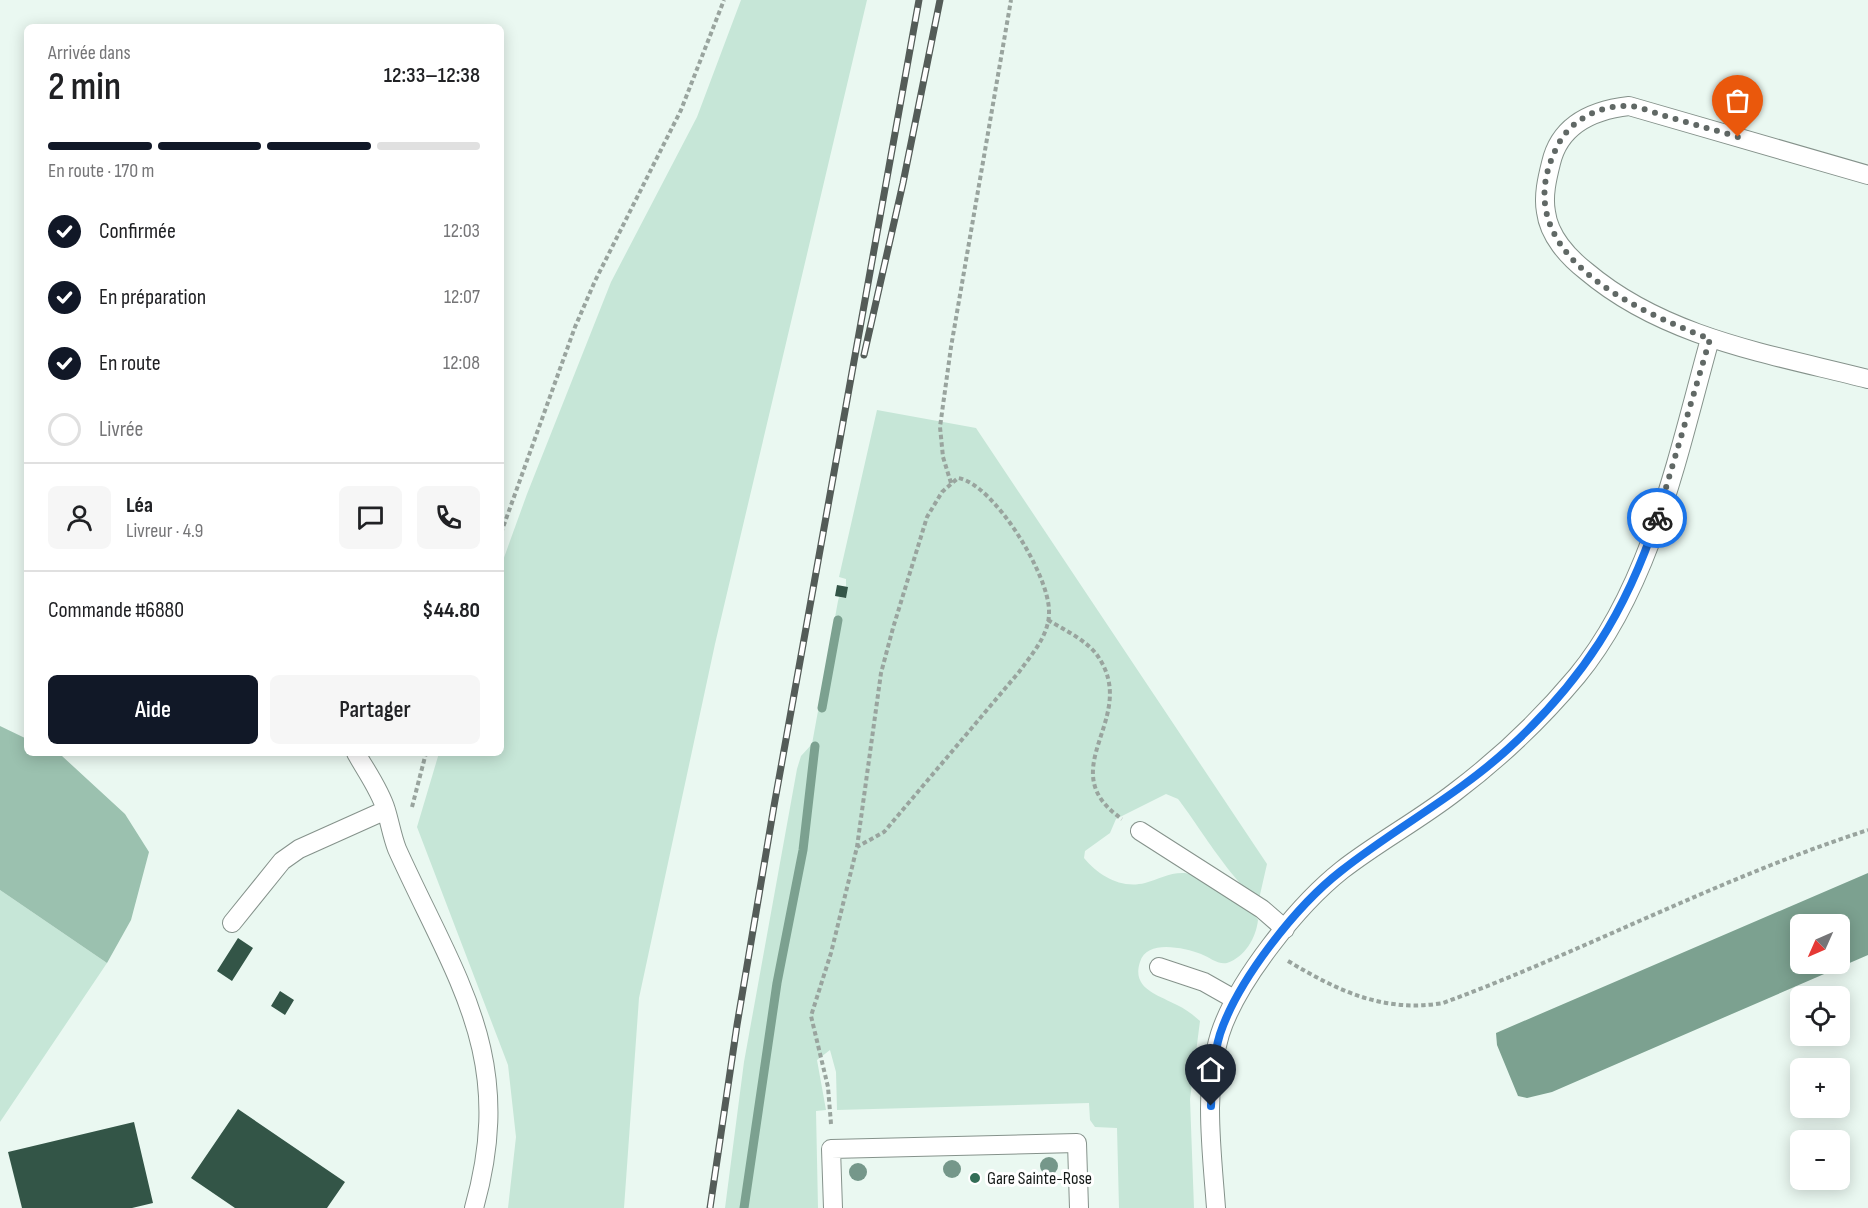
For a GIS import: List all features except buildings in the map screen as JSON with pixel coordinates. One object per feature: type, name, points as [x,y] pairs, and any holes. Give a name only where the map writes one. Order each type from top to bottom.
[{"type":"lane","points":[[1868,175],[1629,106],[1604,109],[1584,117],[1564,135],[1552,157],[1546,183],[1546,213],[1555,239],[1574,261],[1610,291],[1655,318],[1710,339],[1868,380]]},
{"type":"lane","points":[[1216,1208],[1211,1106],[1212,1069],[1220,1035],[1234,999],[1269,950],[1311,899],[1340,872],[1453,794],[1508,749],[1547,710],[1597,648],[1625,598],[1648,545],[1672,475],[1710,339]]},
{"type":"lane","points":[[358,756],[386,810],[397,849],[464,990],[482,1052],[489,1124],[486,1156],[474,1208]]},
{"type":"lane","points":[[232,923],[282,861],[299,849],[386,810]]},
{"type":"lane","points":[[1140,831],[1262,909],[1286,929]]},
{"type":"lane","points":[[1159,967],[1204,982],[1234,999]]},
{"type":"lane","points":[[833,1208],[831,1149],[1077,1143],[1079,1208]]},
{"type":"path","points":[[504,525],[575,327],[600,271],[681,110],[724,0]]},
{"type":"path","points":[[951,483],[943,457],[940,427],[951,347],[1011,0]]},
{"type":"path","points":[[831,1149],[828,1087],[811,1016],[816,994],[831,953],[857,848],[881,674],[927,517],[938,498],[951,483],[958,478],[968,480],[979,488],[1019,538],[1047,595],[1048,620],[1038,646],[1019,672],[884,832],[857,848]]},
{"type":"path","points":[[1048,620],[1096,653],[1106,670],[1111,692],[1109,712],[1092,763],[1092,784],[1098,797],[1108,809],[1140,831]]},
{"type":"path","points":[[1269,950],[1333,987],[1407,1006],[1443,1003],[1692,897],[1868,830]]},
{"type":"shaded area","points":[[741,0],[867,0],[715,644],[639,998],[624,1208],[508,1208],[516,1137],[508,1065],[417,827],[438,756],[504,756],[504,558],[611,282],[697,117]]},
{"type":"shaded area","points":[[877,410],[976,428],[1267,864],[1259,899],[1239,882],[1178,799],[1166,794],[1116,819],[1110,833],[1085,851],[1084,858],[1096,870],[1111,880],[1127,884],[1145,883],[1180,873],[1196,876],[1244,906],[1258,920],[1255,933],[1244,952],[1227,963],[1217,962],[1194,952],[1167,947],[1150,950],[1140,962],[1138,971],[1139,979],[1148,990],[1183,1008],[1200,1021],[1190,1099],[1194,1208],[1119,1208],[1117,1128],[1095,1127],[1090,1120],[1089,1103],[837,1110],[836,1072],[830,1050],[817,1060],[826,1110],[816,1111],[818,1208],[725,1208],[744,1062],[797,769],[801,756],[812,744],[838,601],[839,597],[846,598],[846,579],[839,577]]},
{"type":"shaded area","points":[[0,726],[24,738],[24,756],[62,756],[125,814],[149,852],[131,920],[107,963],[0,890]]},
{"type":"shaded area","points":[[1868,873],[1868,955],[1850,963],[1850,914],[1790,914],[1790,974],[1824,974],[1796,986],[1790,986],[1790,989],[1552,1092],[1527,1098],[1518,1096],[1497,1045],[1496,1033]]},
{"type":"shaded area","points":[[0,890],[107,963],[0,1122]]},
{"type":"waterway","points":[[822,708],[838,620]]},
{"type":"waterway","points":[[744,1208],[777,983],[803,850],[815,746]]},
{"type":"railway","points":[[710,1208],[737,1025],[774,806],[919,0]]},
{"type":"railway","points":[[864,355],[903,183],[940,0]]},
{"type":"way so far","points":[[1657,518],[1672,475],[1710,339],[1655,318],[1610,291],[1574,261],[1555,239],[1546,213],[1546,183],[1552,157],[1564,135],[1584,117],[1604,109],[1629,106],[1738,137]]},
{"type":"place","name":"Gare Sainte-Rose","points":[[975,1178]]},
{"type":"route","points":[[1211,1106],[1212,1069],[1220,1035],[1234,999],[1251,974],[1311,899],[1340,872],[1399,829],[1453,794],[1508,749],[1547,710],[1603,640],[1625,598],[1657,518]]}]
